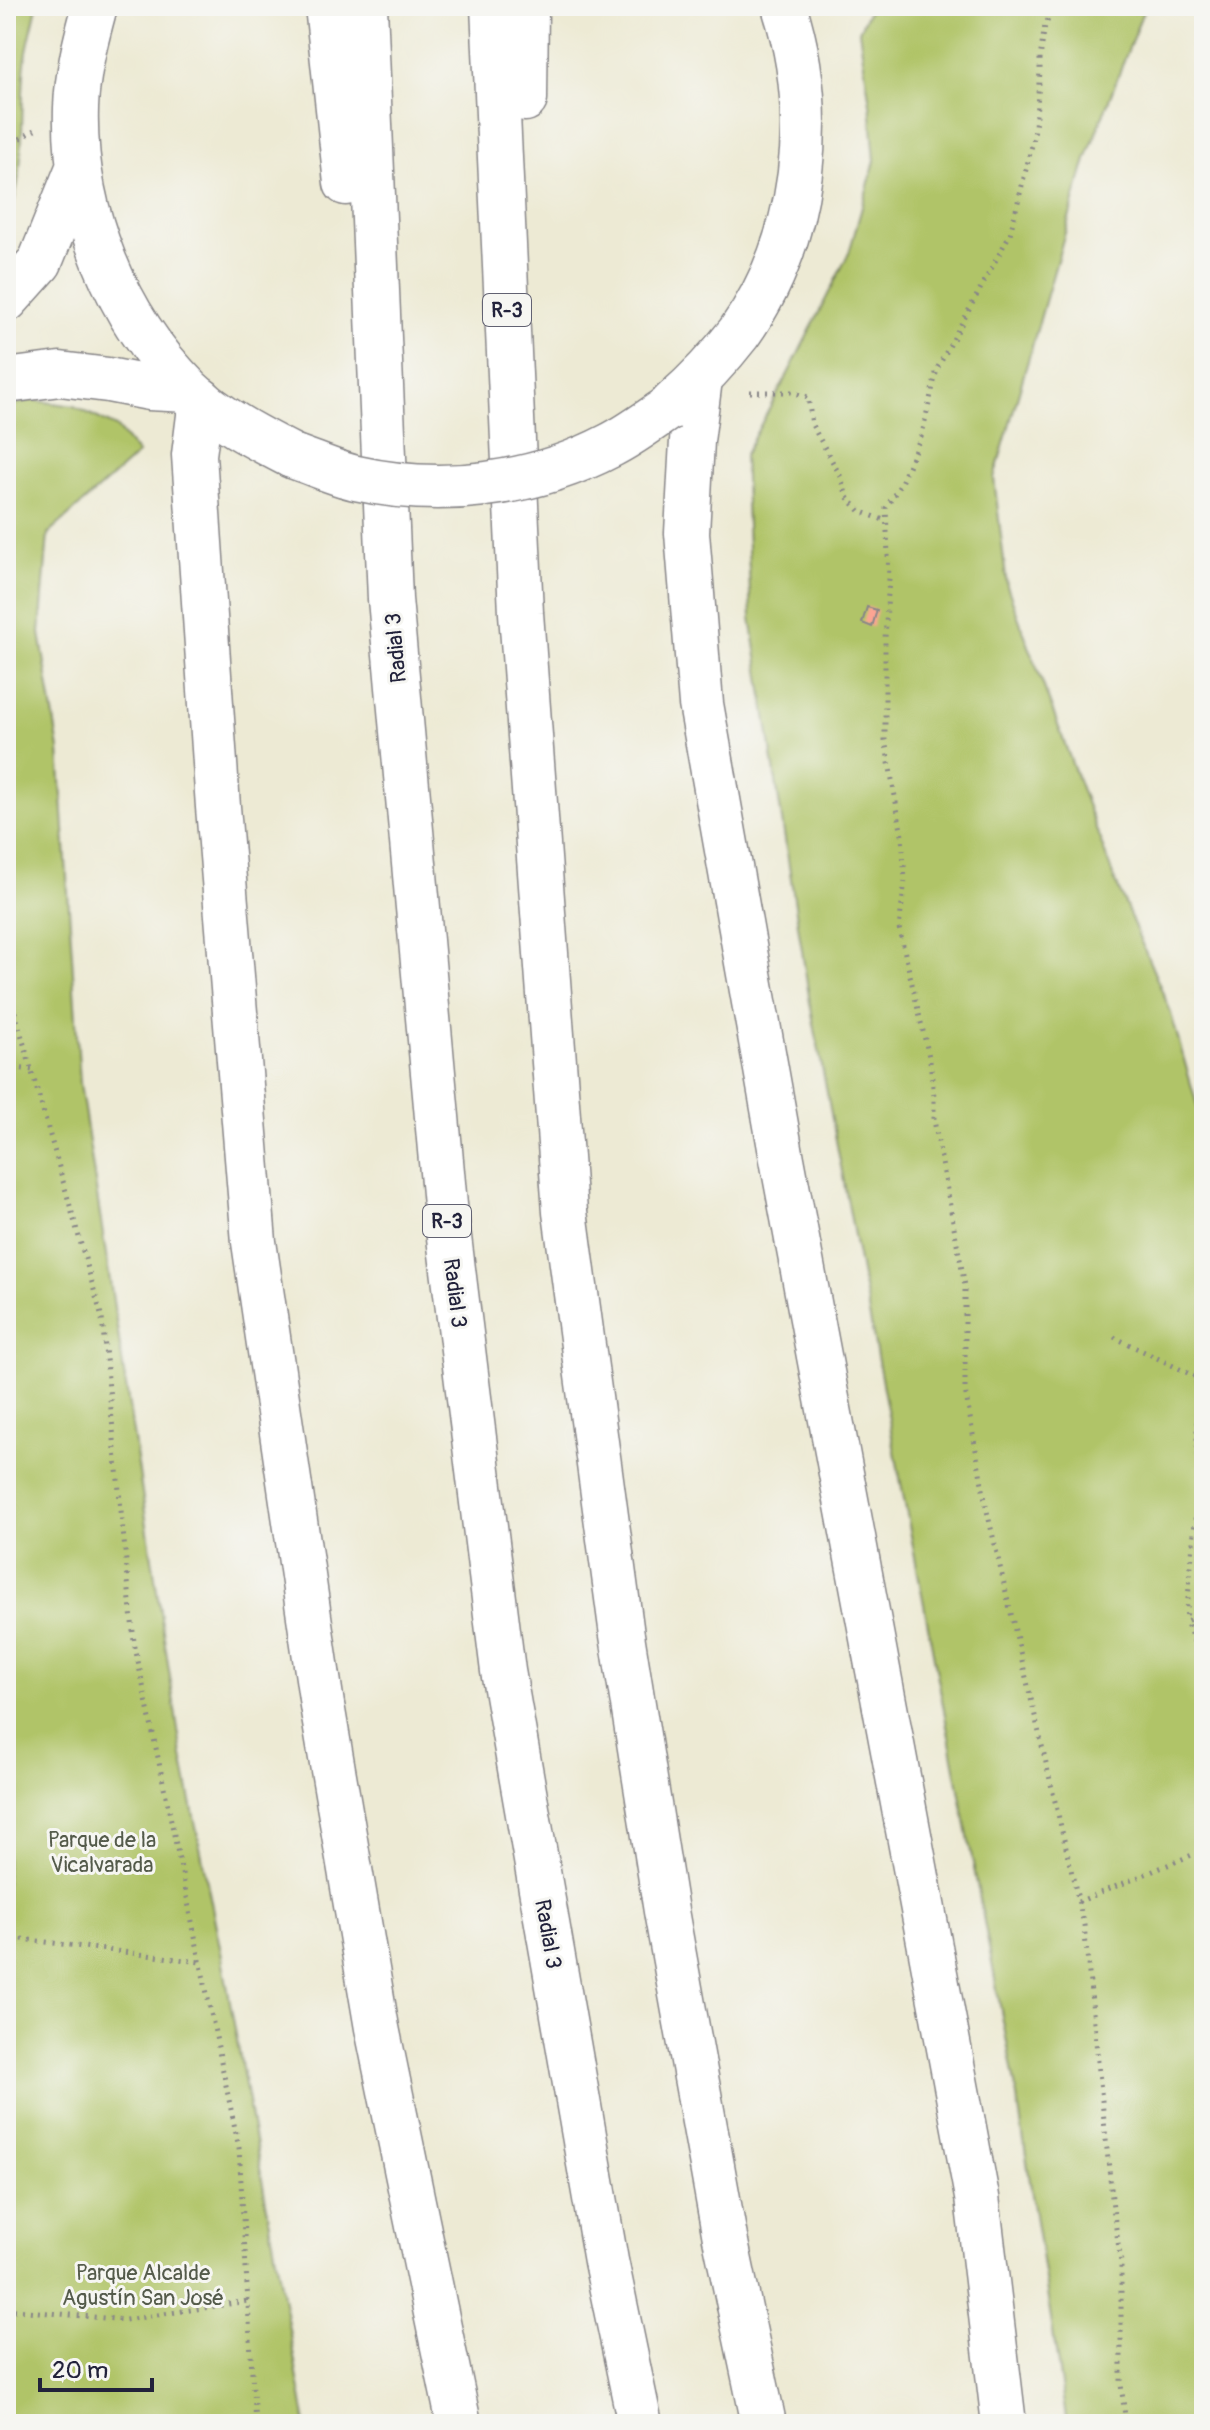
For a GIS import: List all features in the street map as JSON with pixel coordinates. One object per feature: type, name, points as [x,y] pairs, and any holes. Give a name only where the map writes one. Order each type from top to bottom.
[{"type":"main road","points":[[95,6],[83,47],[76,107],[78,168],[92,230],[117,290],[151,345],[195,395],[253,436],[292,456],[354,478],[420,487],[486,485],[551,471],[612,445],[667,409],[700,379],[739,332],[770,279],[791,221],[803,160],[803,98],[795,16]]},
{"type":"main road","name":"R-3","points":[[327,6],[390,599]]},
{"type":"main road","name":"Radial 3","points":[[365,6],[390,599],[445,1205],[503,1671],[606,2261],[640,2424]]},
{"type":"main road","name":"R-3","points":[[493,6],[521,613],[567,1227],[622,1635],[666,1911],[722,2223],[764,2424]]},
{"type":"main road","points":[[521,613],[526,6]]},
{"type":"main road","points":[[6,300],[40,262],[78,168]]},
{"type":"main road","points":[[6,381],[60,374],[195,395]]},
{"type":"main road","points":[[700,379],[692,441],[687,533],[701,704],[784,1175],[977,2197],[1004,2424]]},
{"type":"main road","points":[[195,395],[194,455],[217,791],[254,1242],[322,1705],[377,2028],[459,2424]]},
{"type":"path","points":[[1056,6],[1045,25],[1034,137],[1010,234],[937,369],[922,434],[900,485],[886,508],[889,578],[885,638],[885,740],[903,851],[905,880],[899,928],[930,1061],[934,1120],[965,1286],[965,1390],[987,1511],[1016,1642],[1084,1925],[1121,2262],[1121,2384],[1126,2424]]},
{"type":"path","points":[[6,147],[35,130]]},
{"type":"path","points":[[750,392],[791,392],[808,397],[812,425],[841,477],[847,497],[860,511],[886,521]]},
{"type":"path","points":[[6,981],[102,1318],[134,1642],[239,2148],[255,2424]]},
{"type":"path","points":[[6,1067],[33,1070]]},
{"type":"path","points":[[1114,1337],[1196,1377],[1198,1487],[1186,1621],[1204,1667]]},
{"type":"path","points":[[1186,1621],[1204,1613]]},
{"type":"path","points":[[1078,1902],[1204,1850]]},
{"type":"path","points":[[6,1937],[201,1962]]},
{"type":"path","points":[[6,2309],[125,2320],[248,2301]]},
{"type":"green space","points":[[6,6],[37,6],[25,65],[20,169],[6,223]]},
{"type":"green space","points":[[871,6],[973,6],[976,12],[991,6],[1145,6],[1086,160],[994,478],[1007,586],[1114,878],[1170,1010],[1204,1130],[1204,2424],[1067,2424],[1016,2090],[810,1003],[751,618],[744,456],[849,253],[875,161],[859,31]]},
{"type":"green space","points":[[31,400],[74,406],[116,427],[138,454],[48,534],[40,633],[59,749],[80,1083],[182,1756],[222,1957],[306,2424],[6,2424],[6,407]]},
{"type":"building","points":[[867,607],[877,610],[872,627],[862,623]]},
{"type":"park label","name":"Parque de la Vicalvarada","points":[[102,1852]]},
{"type":"park label","name":"Parque Alcalde Agustín San José","points":[[143,2284]]}]
